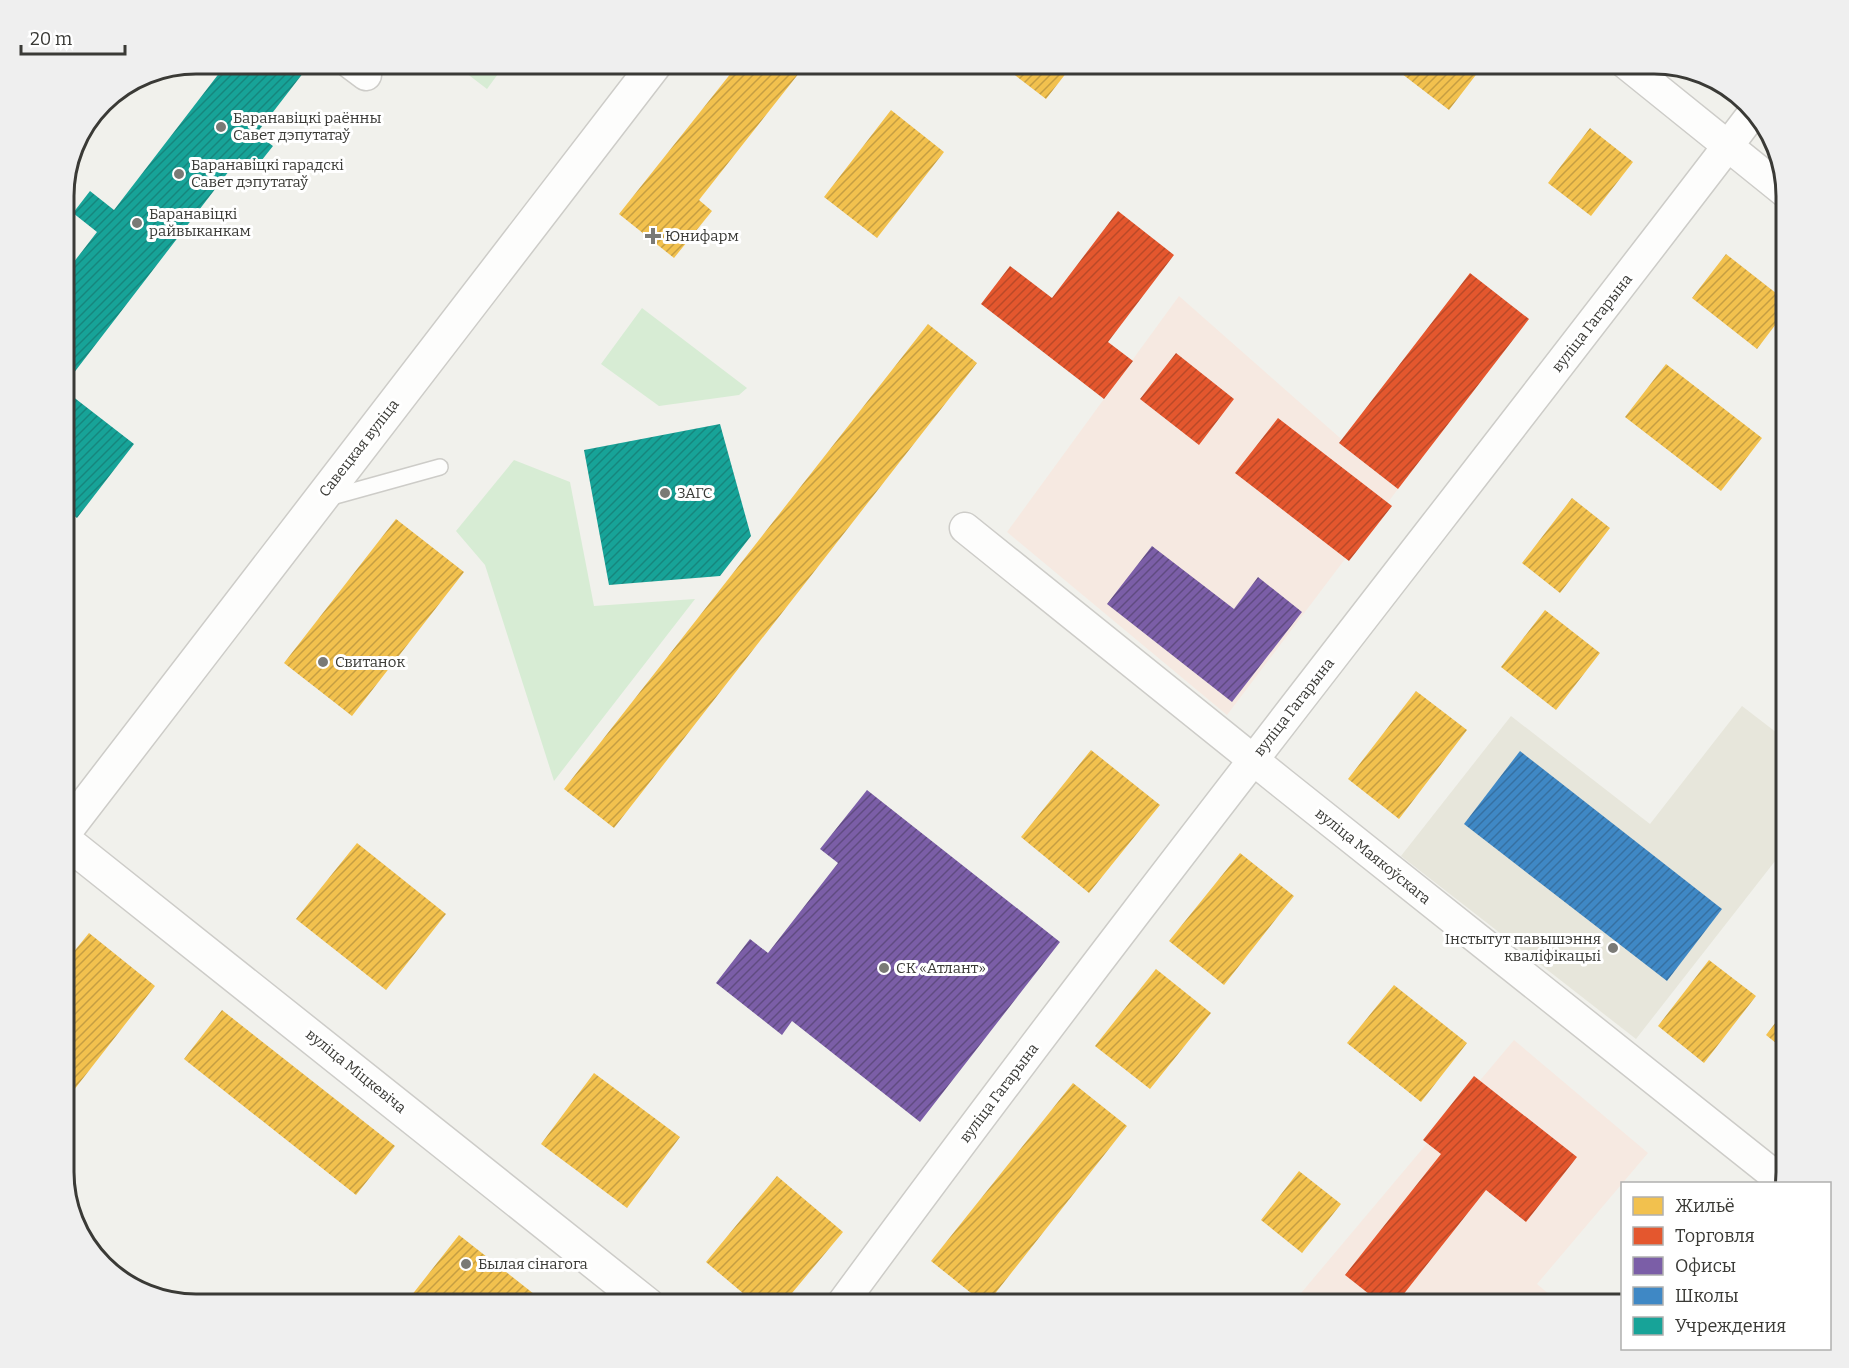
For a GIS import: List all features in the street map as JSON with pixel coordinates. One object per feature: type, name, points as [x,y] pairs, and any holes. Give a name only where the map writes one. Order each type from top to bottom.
[{"type":"main road","name":"Савецкая вуліца","points":[[74,822],[648,74]]},
{"type":"main road","name":"вуліца Міцкевіча","points":[[74,845],[634,1294]]},
{"type":"street","points":[[1639,74],[1774,183]]},
{"type":"street","name":"вуліца Гагарына","points":[[849,1294],[1253,761],[1748,119]]},
{"type":"street","name":"вуліца Маякоўскага","points":[[965,528],[1253,761],[1775,1176]]},
{"type":"lane","points":[[320,500],[440,467]]},
{"type":"shaded area","points":[[1179,296],[1398,489],[1227,715],[1007,532]]},
{"type":"shaded area","name":"Інстытут павышэння кваліфікацыі","points":[[1742,706],[1776,732],[1776,860],[1636,1039],[1401,856],[1511,716],[1650,824]]},
{"type":"shaded area","points":[[1514,1040],[1648,1153],[1621,1182],[1621,1185],[1537,1284],[1549,1294],[1300,1294]]},
{"type":"green space","points":[[467,74],[498,74],[487,89]]},
{"type":"green space","points":[[642,308],[747,388],[739,395],[659,406],[601,364]]},
{"type":"green space","points":[[514,460],[570,482],[594,606],[695,599],[554,781],[485,565],[456,531]]},
{"type":"building: Жильё","points":[[730,74],[798,74],[699,200],[712,211],[674,258],[619,214]]},
{"type":"building: Жильё","points":[[1013,74],[1065,74],[1046,99]]},
{"type":"building: Жильё","points":[[1402,74],[1477,74],[1449,110]]},
{"type":"building: Жильё","points":[[891,110],[944,152],[877,238],[824,197]]},
{"type":"building: Жильё","points":[[1590,128],[1633,162],[1591,216],[1548,183]]},
{"type":"building: Жильё","points":[[1726,254],[1776,293],[1776,324],[1757,349],[1692,298]]},
{"type":"building: Жильё","points":[[928,324],[977,363],[614,828],[564,789]]},
{"type":"building: Жильё","points":[[1666,364],[1762,438],[1721,491],[1625,417]]},
{"type":"building: Жильё","points":[[1572,498],[1610,528],[1560,593],[1522,563]]},
{"type":"building: Жильё","points":[[396,519],[464,572],[352,716],[284,663]]},
{"type":"building: Жильё","points":[[1545,610],[1600,653],[1556,710],[1501,667]]},
{"type":"building: Жильё","points":[[1416,691],[1467,730],[1399,819],[1348,779]]},
{"type":"building: Жильё","points":[[1091,750],[1160,805],[1089,893],[1021,837]]},
{"type":"building: Жильё","points":[[357,843],[446,914],[386,990],[296,919]]},
{"type":"building: Жильё","points":[[1240,853],[1294,896],[1224,985],[1169,941]]},
{"type":"building: Жильё","points":[[89,933],[155,986],[74,1090],[74,951]]},
{"type":"building: Жильё","points":[[1709,960],[1756,996],[1704,1063],[1658,1026]]},
{"type":"building: Жильё","points":[[1156,969],[1211,1013],[1150,1089],[1095,1046]]},
{"type":"building: Жильё","points":[[1394,985],[1467,1043],[1421,1102],[1347,1043]]},
{"type":"building: Жильё","points":[[222,1010],[395,1146],[356,1195],[184,1059]]},
{"type":"building: Жильё","points":[[1776,1022],[1776,1043],[1766,1035]]},
{"type":"building: Жильё","points":[[594,1073],[680,1137],[627,1208],[541,1144]]},
{"type":"building: Жильё","points":[[1073,1083],[1127,1126],[995,1294],[972,1294],[931,1261]]},
{"type":"building: Жильё","points":[[1299,1171],[1341,1204],[1302,1253],[1261,1220]]},
{"type":"building: Жильё","points":[[777,1176],[843,1232],[791,1294],[744,1294],[706,1262]]},
{"type":"building: Жильё","name":"Былая сінагога","points":[[459,1235],[534,1294],[413,1294]]},
{"type":"building: Торговля","points":[[1118,211],[1174,255],[1108,342],[1133,361],[1104,399],[981,304],[1010,266],[1052,298]]},
{"type":"building: Торговля","points":[[1470,273],[1529,319],[1398,489],[1339,443]]},
{"type":"building: Торговля","points":[[1176,353],[1234,399],[1199,445],[1140,399]]},
{"type":"building: Торговля","points":[[1278,418],[1392,506],[1349,561],[1235,473]]},
{"type":"building: Торговля","points":[[1474,1076],[1577,1157],[1526,1222],[1486,1190],[1404,1294],[1369,1294],[1345,1275],[1441,1154],[1423,1140]]},
{"type":"building: Офисы","points":[[1152,546],[1234,609],[1258,577],[1302,612],[1232,702],[1107,604]]},
{"type":"building: Офисы","name":"СК «Атлант»","points":[[867,790],[1060,942],[920,1122],[792,1021],[782,1035],[716,983],[750,939],[768,953],[838,863],[820,849]]},
{"type":"building: Школы","points":[[1520,751],[1722,909],[1667,981],[1464,824]]},
{"type":"building: Учреждения","name":"Баранавіцкі райвыканкам","points":[[219,74],[302,74],[256,134],[273,146],[254,170],[239,158],[74,373],[74,262],[97,232],[74,212],[90,191],[114,210]]},
{"type":"building: Учреждения","points":[[74,398],[134,444],[77,518],[74,516]]},
{"type":"building: Учреждения","name":"ЗАГС","points":[[720,424],[751,536],[720,576],[609,585],[584,450]]},
{"type":"place","name":"Баранавіцкі раённы Савет дэпутатаў","points":[[221,127]]},
{"type":"place","name":"Баранавіцкі гарадскі Савет дэпутатаў","points":[[179,174]]},
{"type":"place","name":"Баранавіцкі райвыканкам","points":[[137,223]]},
{"type":"place","name":"Юнифарм","points":[[653,236]]},
{"type":"place","name":"ЗАГС","points":[[665,493]]},
{"type":"place","name":"Свитанок","points":[[323,662]]},
{"type":"place","name":"Інстытут павышэння кваліфікацыі","points":[[1613,948]]},
{"type":"place","name":"СК «Атлант»","points":[[884,968]]},
{"type":"place","name":"Былая сінагога","points":[[466,1264]]}]
